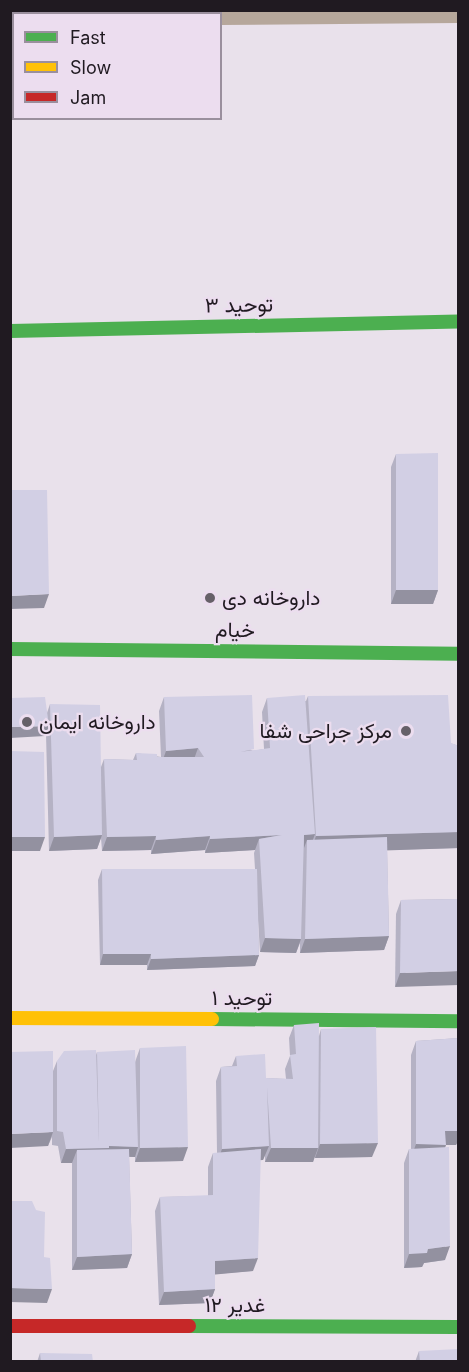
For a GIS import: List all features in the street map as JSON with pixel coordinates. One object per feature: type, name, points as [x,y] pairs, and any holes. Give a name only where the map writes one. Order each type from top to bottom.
[{"type":"street","points":[[222,14],[459,12]]},
{"type":"street","name":"توحید ۳","points":[[16,331],[459,322]]},
{"type":"street","name":"خیام","points":[[10,649],[459,654]]},
{"type":"street","name":"توحید ۱","points":[[17,1018],[459,1021]]},
{"type":"street","name":"غدیر ۱۲","points":[[10,1326],[459,1327]]},
{"type":"building","points":[[438,453],[438,590],[396,590],[396,454]]},
{"type":"building","points":[[10,490],[47,490],[49,594],[10,596]]},
{"type":"building","points":[[252,695],[254,749],[240,752],[270,748],[267,698],[305,695],[315,834],[304,835],[301,939],[265,938],[259,839],[282,835],[210,839],[210,836],[156,840],[156,836],[107,837],[104,759],[137,760],[136,753],[157,754],[157,757],[204,757],[198,748],[166,751],[164,697]]},
{"type":"building","points":[[448,695],[451,743],[459,746],[459,832],[316,836],[308,696]]},
{"type":"building","points":[[45,697],[49,726],[10,727],[10,698]]},
{"type":"building","points":[[50,704],[100,705],[102,835],[54,837]]},
{"type":"building","points":[[10,751],[44,752],[45,837],[10,837]]},
{"type":"building","points":[[387,837],[389,936],[305,939],[307,840]]},
{"type":"building","points":[[102,869],[257,869],[259,955],[151,959],[151,954],[103,954]]},
{"type":"building","points":[[459,899],[459,971],[400,973],[401,900]]},
{"type":"building","points":[[319,1023],[318,1148],[271,1148],[267,1087],[269,1146],[222,1149],[221,1067],[237,1066],[236,1056],[265,1054],[266,1078],[293,1079],[290,1055],[296,1054],[294,1025]]},
{"type":"building","points":[[376,1027],[378,1143],[320,1144],[321,1029]]},
{"type":"building","points":[[459,1038],[459,1131],[445,1131],[446,1145],[416,1144],[416,1041]]},
{"type":"building","points":[[186,1046],[188,1147],[140,1148],[140,1048]]},
{"type":"building","points":[[96,1050],[99,1142],[109,1142],[109,1148],[66,1149],[63,1132],[57,1131],[57,1061],[64,1051]]},
{"type":"building","points":[[135,1050],[138,1147],[109,1146],[109,1142],[99,1142],[97,1052]]},
{"type":"building","points":[[53,1051],[53,1132],[10,1134],[10,1052]]},
{"type":"building","points":[[449,1147],[450,1246],[428,1249],[427,1253],[409,1254],[409,1149]]},
{"type":"building","points":[[129,1149],[132,1254],[77,1257],[77,1150]]},
{"type":"building","points":[[261,1149],[258,1258],[215,1261],[215,1289],[164,1292],[160,1197],[213,1195],[213,1153]]},
{"type":"building","points":[[10,1201],[32,1201],[36,1210],[45,1212],[44,1257],[50,1258],[52,1289],[10,1288]]},
{"type":"building","points":[[459,1349],[459,1362],[420,1362],[419,1351]]},
{"type":"building","points":[[40,1353],[92,1354],[93,1362],[41,1362]]},
{"type":"traffic: fast","points":[[10,331],[458,322]]},
{"type":"traffic: fast","points":[[10,649],[458,654]]},
{"type":"traffic: fast","points":[[212,1019],[458,1021]]},
{"type":"traffic: fast","points":[[189,1326],[458,1327]]},
{"type":"traffic: slow","points":[[10,1018],[212,1019]]},
{"type":"traffic: jam","points":[[10,1326],[189,1326]]},
{"type":"place","name":"داروخانه دی","points":[[210,598]]},
{"type":"place","name":"داروخانه ایمان","points":[[27,722]]},
{"type":"place","name":"مرکز جراحی شفا","points":[[406,731]]}]
